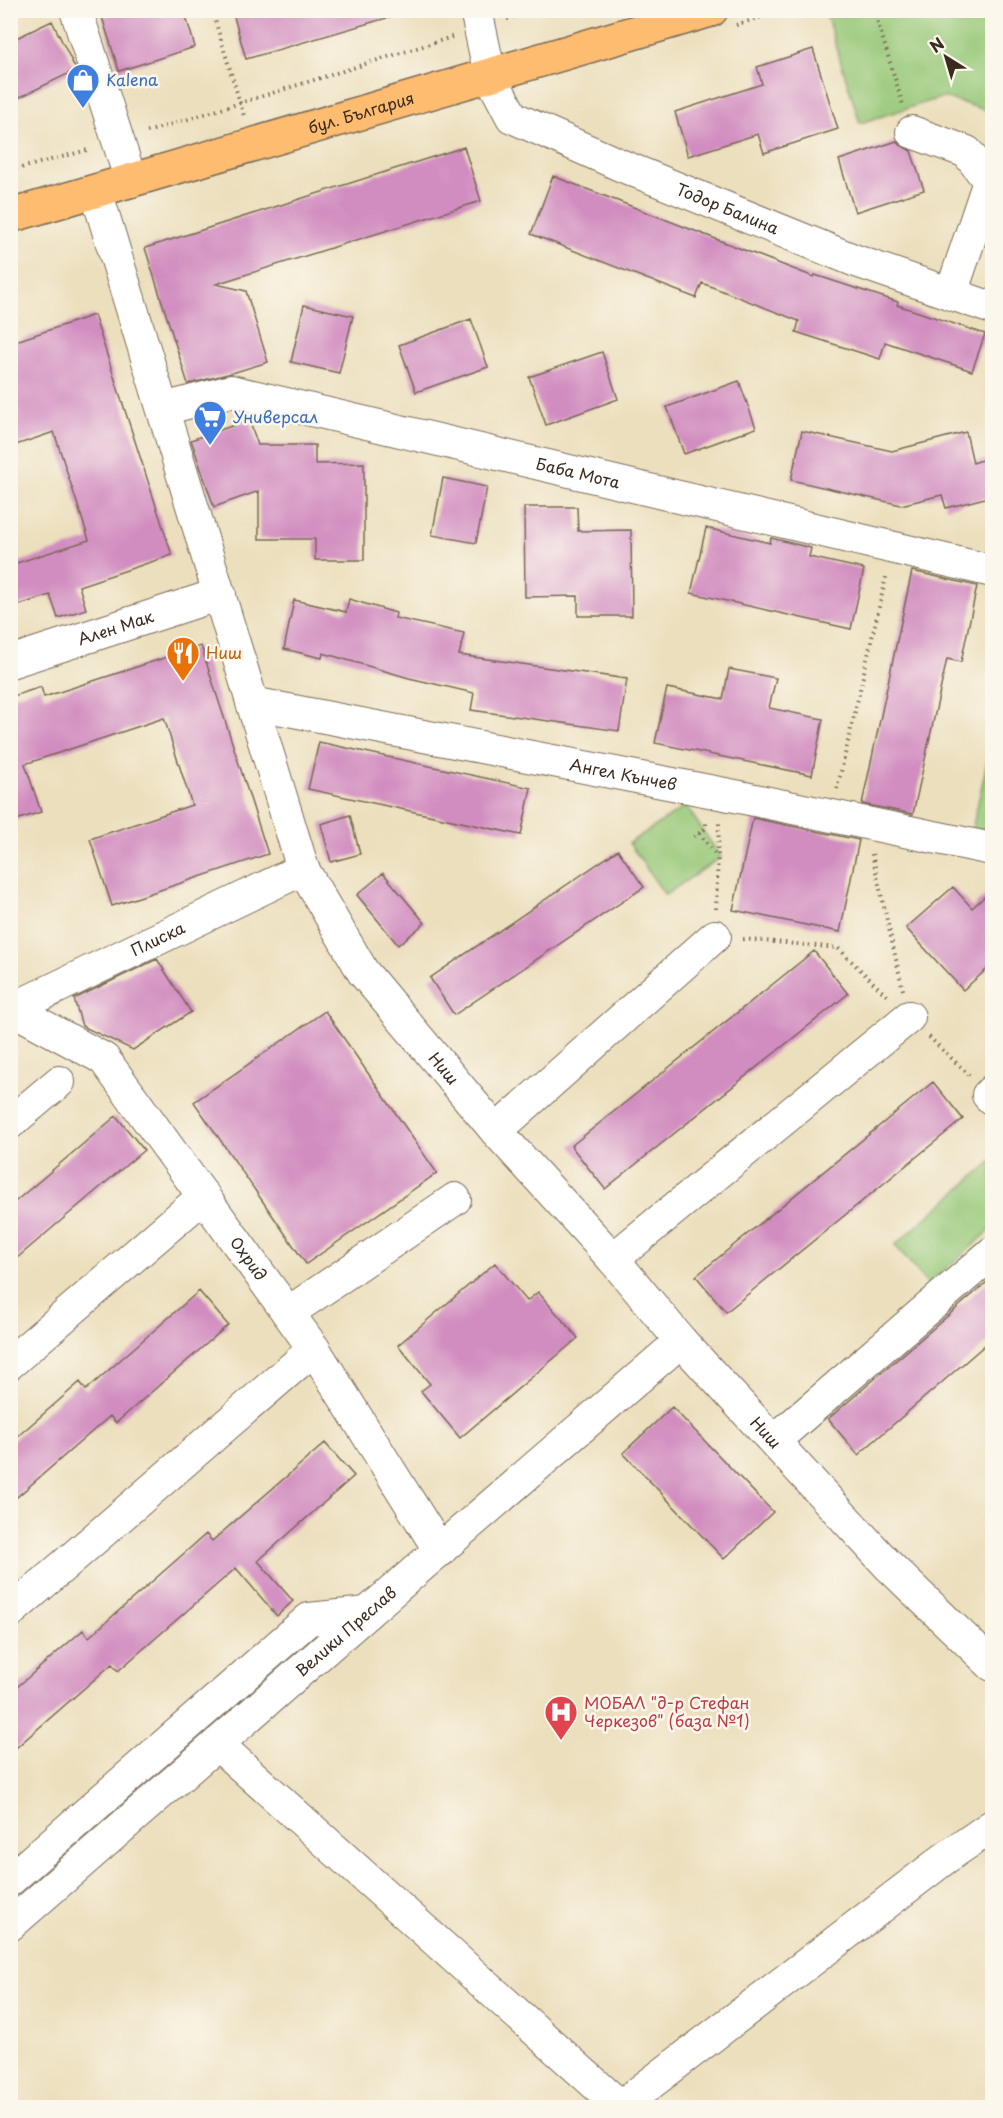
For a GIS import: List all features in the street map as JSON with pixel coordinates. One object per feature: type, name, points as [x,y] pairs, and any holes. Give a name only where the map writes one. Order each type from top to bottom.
[{"type":"main road","name":"бул. България","points":[[10,216],[711,10]]},
{"type":"street","points":[[76,10],[131,181]]},
{"type":"street","name":"Тодор Балина","points":[[478,19],[490,75],[512,117],[620,165],[856,261],[993,308]]},
{"type":"street","points":[[912,132],[967,152],[989,182],[951,294]]},
{"type":"street","name":"Ниш","points":[[96,191],[303,869],[363,972],[496,1131],[614,1259],[681,1341],[775,1440],[888,1565],[993,1665]]},
{"type":"street","name":"Баба Мота","points":[[164,409],[231,391],[993,571]]},
{"type":"street","name":"Ален Мак","points":[[10,662],[220,594]]},
{"type":"street","name":"Ангел Кънчев","points":[[252,703],[720,793],[993,849]]},
{"type":"street","name":"Плиска","points":[[11,1010],[303,869]]},
{"type":"street","points":[[496,1131],[715,936]]},
{"type":"street","name":"Охрид","points":[[11,1010],[104,1059],[314,1349],[440,1551]]},
{"type":"street","points":[[614,1259],[909,1017]]},
{"type":"street","points":[[10,1123],[59,1082]]},
{"type":"street","points":[[10,1363],[204,1196]]},
{"type":"street","points":[[288,1313],[455,1199]]},
{"type":"street","points":[[775,1440],[993,1253]]},
{"type":"street","name":"Велики Преслав","points":[[10,1925],[681,1341]]},
{"type":"street","points":[[10,1612],[314,1349]]},
{"type":"street","points":[[10,1880],[309,1619],[367,1613]]},
{"type":"street","points":[[217,1744],[622,2107],[944,1859],[993,1826]]},
{"type":"path","points":[[212,10],[253,145]]},
{"type":"path","points":[[10,171],[118,141],[240,103],[478,19],[535,10]]},
{"type":"path","points":[[873,10],[912,132]]},
{"type":"path","points":[[846,752],[893,547]]},
{"type":"path","points":[[720,793],[715,936],[838,948],[991,1095]]},
{"type":"path","points":[[864,823],[909,1017]]},
{"type":"path","points":[[699,833],[718,857]]},
{"type":"green space","points":[[825,11],[992,11],[992,112],[943,97],[860,123]]},
{"type":"green space","points":[[992,740],[992,828],[972,830]]},
{"type":"green space","points":[[686,806],[721,857],[665,895],[629,843]]},
{"type":"green space","points":[[992,1161],[992,1229],[928,1284],[895,1245]]},
{"type":"building","points":[[123,10],[184,10],[195,47],[119,71],[102,17]]},
{"type":"building","points":[[232,10],[389,10],[390,17],[246,59]]},
{"type":"building","points":[[52,21],[76,70],[10,102],[10,41]]},
{"type":"building","points":[[813,49],[838,129],[764,153],[758,134],[688,156],[675,112],[762,84],[757,67]]},
{"type":"building","points":[[897,141],[911,151],[924,190],[855,212],[839,160]]},
{"type":"building","points":[[464,147],[481,201],[216,284],[246,291],[268,362],[188,384],[145,248]]},
{"type":"building","points":[[553,176],[814,277],[815,275],[898,302],[897,305],[985,334],[972,371],[885,342],[880,359],[796,332],[799,321],[702,283],[696,298],[531,234]]},
{"type":"building","points":[[304,305],[353,316],[339,373],[291,362]]},
{"type":"building","points":[[94,315],[172,555],[79,586],[86,609],[58,618],[50,595],[10,608],[10,565],[89,540],[54,432],[10,447],[10,343]]},
{"type":"building","points":[[471,319],[488,367],[416,392],[399,345]]},
{"type":"building","points":[[602,352],[618,399],[546,425],[529,377]]},
{"type":"building","points":[[739,381],[756,428],[684,454],[667,407]]},
{"type":"building","points":[[249,420],[258,445],[315,445],[315,464],[364,463],[364,560],[315,560],[315,539],[259,539],[259,491],[214,507],[191,440]]},
{"type":"building","points":[[802,431],[892,451],[966,432],[973,463],[985,459],[993,496],[946,508],[942,495],[901,505],[791,480]]},
{"type":"building","points":[[443,478],[487,487],[476,543],[432,535]]},
{"type":"building","points":[[524,507],[577,507],[578,531],[631,530],[632,616],[578,616],[578,596],[525,597]]},
{"type":"building","points":[[706,528],[770,543],[771,538],[811,548],[809,557],[864,569],[851,629],[691,593]]},
{"type":"building","points":[[912,571],[977,586],[961,662],[947,659],[913,814],[862,804]]},
{"type":"building","points":[[349,599],[396,613],[395,618],[464,633],[459,655],[627,679],[619,731],[471,710],[474,693],[409,678],[323,653],[322,658],[284,649],[294,600],[346,612]]},
{"type":"building","points":[[201,646],[268,854],[112,906],[90,839],[192,805],[164,718],[25,764],[41,812],[10,822],[10,697],[41,687],[44,697]]},
{"type":"building","points":[[729,669],[776,678],[769,708],[823,719],[812,775],[655,743],[667,688],[723,699]]},
{"type":"building","points":[[319,742],[531,788],[521,835],[308,789]]},
{"type":"building","points":[[350,815],[360,854],[331,862],[321,824]]},
{"type":"building","points":[[753,818],[859,840],[840,932],[733,910]]},
{"type":"building","points":[[618,850],[644,887],[454,1015],[430,978]]},
{"type":"building","points":[[383,873],[425,923],[398,945],[357,895]]},
{"type":"building","points":[[953,887],[972,908],[993,889],[993,964],[963,990],[906,928]]},
{"type":"building","points":[[814,951],[848,994],[605,1189],[571,1146]]},
{"type":"building","points":[[157,959],[191,1012],[133,1050],[82,1026],[74,999]]},
{"type":"building","points":[[325,1011],[437,1173],[306,1264],[194,1102]]},
{"type":"building","points":[[933,1082],[963,1119],[726,1312],[696,1276]]},
{"type":"building","points":[[116,1116],[144,1150],[10,1264],[10,1206]]},
{"type":"building","points":[[495,1263],[527,1301],[538,1292],[578,1338],[460,1438],[421,1391],[430,1384],[398,1345]]},
{"type":"building","points":[[993,1277],[993,1338],[858,1455],[828,1419]]},
{"type":"building","points":[[199,1291],[228,1325],[116,1423],[110,1416],[10,1503],[10,1443],[80,1382],[86,1390]]},
{"type":"building","points":[[672,1407],[773,1512],[724,1559],[623,1453]]},
{"type":"building","points":[[325,1443],[354,1476],[258,1561],[293,1601],[277,1616],[236,1568],[118,1671],[112,1664],[10,1753],[10,1693],[83,1630],[89,1637],[206,1534],[212,1541]]},
{"type":"place","name":"Kalena","points":[[83,109]]},
{"type":"place","name":"Универсал","points":[[210,446]]},
{"type":"place","name":"Ниш","points":[[183,682]]},
{"type":"place","name":"МОБАЛ \"д-р Стефан Черкезов\" (база №1)","points":[[561,1741]]}]
